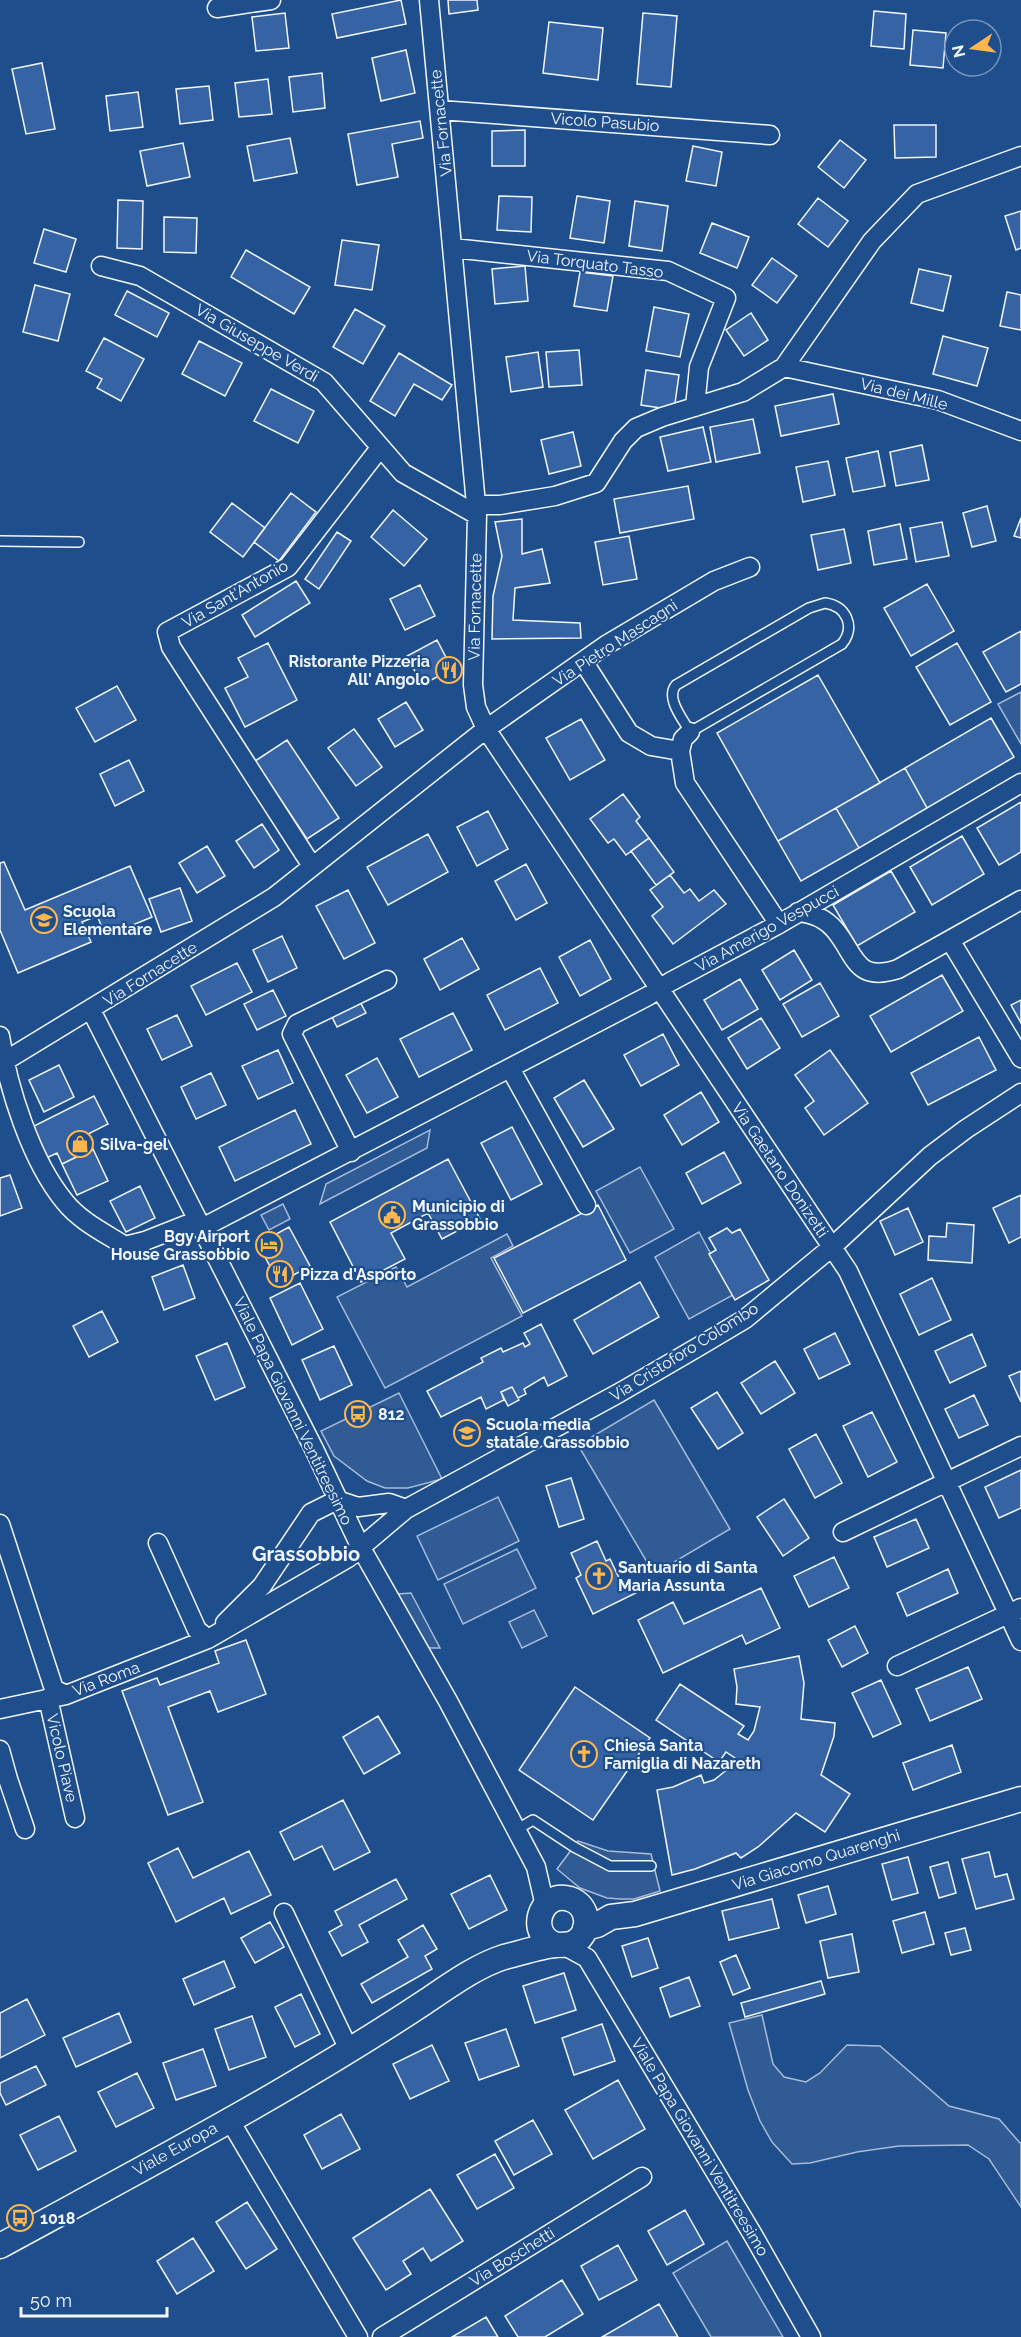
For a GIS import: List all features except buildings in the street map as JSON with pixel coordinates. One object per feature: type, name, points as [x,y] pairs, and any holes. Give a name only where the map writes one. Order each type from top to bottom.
[{"type":"street","points":[[217,8],[271,0]]},
{"type":"street","name":"Via Fornacette","points":[[2,1063],[274,897],[486,729],[476,707],[473,685],[476,510],[429,0]]},
{"type":"street","name":"Vicolo Pasubio","points":[[440,110],[770,135]]},
{"type":"street","points":[[476,510],[555,496],[596,483],[623,441],[636,428],[743,392],[784,367],[872,241],[916,194],[1021,156]]},
{"type":"street","name":"Via Torquato Tasso","points":[[453,248],[668,271],[726,298],[699,367],[695,407]]},
{"type":"street","name":"Via Giuseppe Verdi","points":[[101,266],[140,276],[324,382],[403,473],[476,510]]},
{"type":"street","name":"Via dei Mille","points":[[784,367],[938,400],[1021,430]]},
{"type":"street","name":"Via Sant'Antonio","points":[[312,866],[171,647],[167,632],[288,567],[380,448]]},
{"type":"street","name":"Via Pietro Mascagni","points":[[486,729],[583,661],[714,581],[750,567]]},
{"type":"street","points":[[583,661],[629,733],[651,746],[680,751]]},
{"type":"street","name":"Via Gaetano Donizetti","points":[[486,729],[848,1271],[946,1481],[1014,1611],[1021,1641]]},
{"type":"street","points":[[690,732],[683,739],[680,751],[685,783],[779,924]]},
{"type":"street","name":"Via Amerigo Vespucci","points":[[2,1063],[34,1152],[66,1204],[92,1225],[125,1246],[145,1241],[200,1224],[351,1152],[779,924],[1021,783]]},
{"type":"street","points":[[798,912],[810,913],[821,918],[835,930],[855,962],[870,972],[886,973],[898,969],[1021,900]]},
{"type":"street","points":[[950,940],[1021,1058]]},
{"type":"street","points":[[351,1152],[292,1034],[297,1024],[387,980]]},
{"type":"street","name":"Viale Papa Giovanni Ventitreesimo","points":[[91,1010],[361,1548],[448,1701],[536,1867],[542,1913]]},
{"type":"street","points":[[0,1036],[2,1063]]},
{"type":"street","points":[[510,1068],[586,1205]]},
{"type":"street","name":"Via Cristoforo Colombo","points":[[361,1548],[406,1509],[619,1393],[745,1319],[832,1247],[930,1156],[966,1128],[1021,1093]]},
{"type":"street","points":[[843,1532],[1021,1446]]},
{"type":"street","points":[[337,1500],[358,1506],[389,1503],[406,1509]]},
{"type":"street","name":"Via Roma","points":[[208,1639],[262,1586],[311,1513],[337,1500]]},
{"type":"street","points":[[0,1524],[57,1697]]},
{"type":"street","points":[[158,1543],[197,1630],[208,1639]]},
{"type":"street","name":"Via Roma","points":[[0,1709],[57,1697],[208,1639],[348,1558],[361,1548]]},
{"type":"street","points":[[897,1666],[1014,1611]]},
{"type":"street","name":"Vicolo Piave","points":[[57,1697],[75,1818]]},
{"type":"street","points":[[0,1750],[25,1829]]},
{"type":"street","name":"Via Giacomo Quarenghi","points":[[585,1930],[611,1917],[635,1914],[1021,1799]]},
{"type":"street","points":[[585,1930],[586,1917],[574,1900],[561,1898],[549,1901],[542,1913],[542,1934],[547,1940],[588,1958]]},
{"type":"street","points":[[579,1905],[592,1907],[611,1917]]},
{"type":"street","points":[[284,1913],[350,2052]]},
{"type":"street","name":"Viale Europa","points":[[502,1958],[542,1913]]},
{"type":"street","name":"Viale Papa Giovanni Ventitreesimo","points":[[585,1930],[589,1940],[588,1958],[811,2337]]},
{"type":"street","name":"Viale Europa","points":[[0,2246],[350,2052],[457,1981],[502,1958],[575,1942],[585,1930]]},
{"type":"street","points":[[229,2119],[358,2337]]},
{"type":"street","name":"Via Boschetti","points":[[382,2337],[642,2177]]},
{"type":"lane","points":[[0,542],[79,542]]},
{"type":"lane","points":[[825,603],[842,610],[846,615],[849,627],[842,644],[690,732],[672,697],[672,690],[676,685],[809,608],[825,603]]},
{"type":"lane","points":[[516,1830],[533,1820],[574,1847],[610,1866],[651,1866]]},
{"type":"shaded area","points":[[1021,692],[1021,744],[998,704]]},
{"type":"shaded area","points":[[430,1130],[427,1148],[320,1204],[326,1184]]},
{"type":"shaded area","points":[[640,1167],[674,1229],[630,1253],[596,1191]]},
{"type":"shaded area","points":[[283,1204],[290,1219],[269,1230],[261,1215]]},
{"type":"shaded area","points":[[699,1232],[733,1295],[689,1319],[655,1257]]},
{"type":"shaded area","points":[[507,1234],[513,1246],[491,1258],[522,1316],[385,1388],[337,1297],[396,1267],[407,1287]]},
{"type":"shaded area","points":[[399,1393],[442,1479],[408,1488],[385,1488],[367,1481],[334,1456],[321,1431]]},
{"type":"shaded area","points":[[654,1400],[730,1529],[654,1574],[578,1445]]},
{"type":"shaded area","points":[[498,1497],[519,1541],[438,1580],[417,1536]]},
{"type":"shaded area","points":[[517,1549],[536,1588],[463,1624],[444,1584]]},
{"type":"shaded area","points":[[411,1593],[440,1648],[427,1648],[398,1594]]},
{"type":"shaded area","points":[[534,1610],[547,1636],[522,1648],[509,1622]]},
{"type":"shaded area","points":[[578,1841],[608,1851],[651,1854],[660,1891],[634,1899],[620,1899],[607,1898],[580,1888],[557,1869]]},
{"type":"shaded area","points":[[762,2015],[773,2064],[784,2077],[806,2082],[820,2073],[847,2045],[880,2046],[949,2106],[999,2119],[1021,2144],[1021,2207],[989,2159],[968,2145],[899,2146],[857,2152],[810,2163],[792,2164],[772,2142],[760,2121],[748,2090],[729,2023]]},
{"type":"shaded area","points":[[727,2241],[783,2337],[711,2337],[673,2273]]},
{"type":"place","name":"Ristorante Pizzeria All' Angolo","points":[[449,670]]},
{"type":"place","name":"Scuola Elementare","points":[[44,920]]},
{"type":"place","name":"Silva-gel","points":[[80,1144]]},
{"type":"place","name":"Municipio di Grassobbio","points":[[392,1215]]},
{"type":"place","name":"Bgy Airport House Grassobbio","points":[[269,1245]]},
{"type":"place","name":"Pizza d'Asporto","points":[[280,1274]]},
{"type":"place","name":"812","points":[[358,1414]]},
{"type":"place","name":"Scuola media statale Grassobbio","points":[[467,1433]]},
{"type":"place","name":"Santuario di Santa Maria Assunta","points":[[599,1576]]},
{"type":"place","name":"Chiesa Santa Famiglia di Nazareth","points":[[584,1754]]},
{"type":"place","name":"1018","points":[[20,2218]]},
{"type":"district","name":"Grassobbio","points":[[306,1554]]}]
